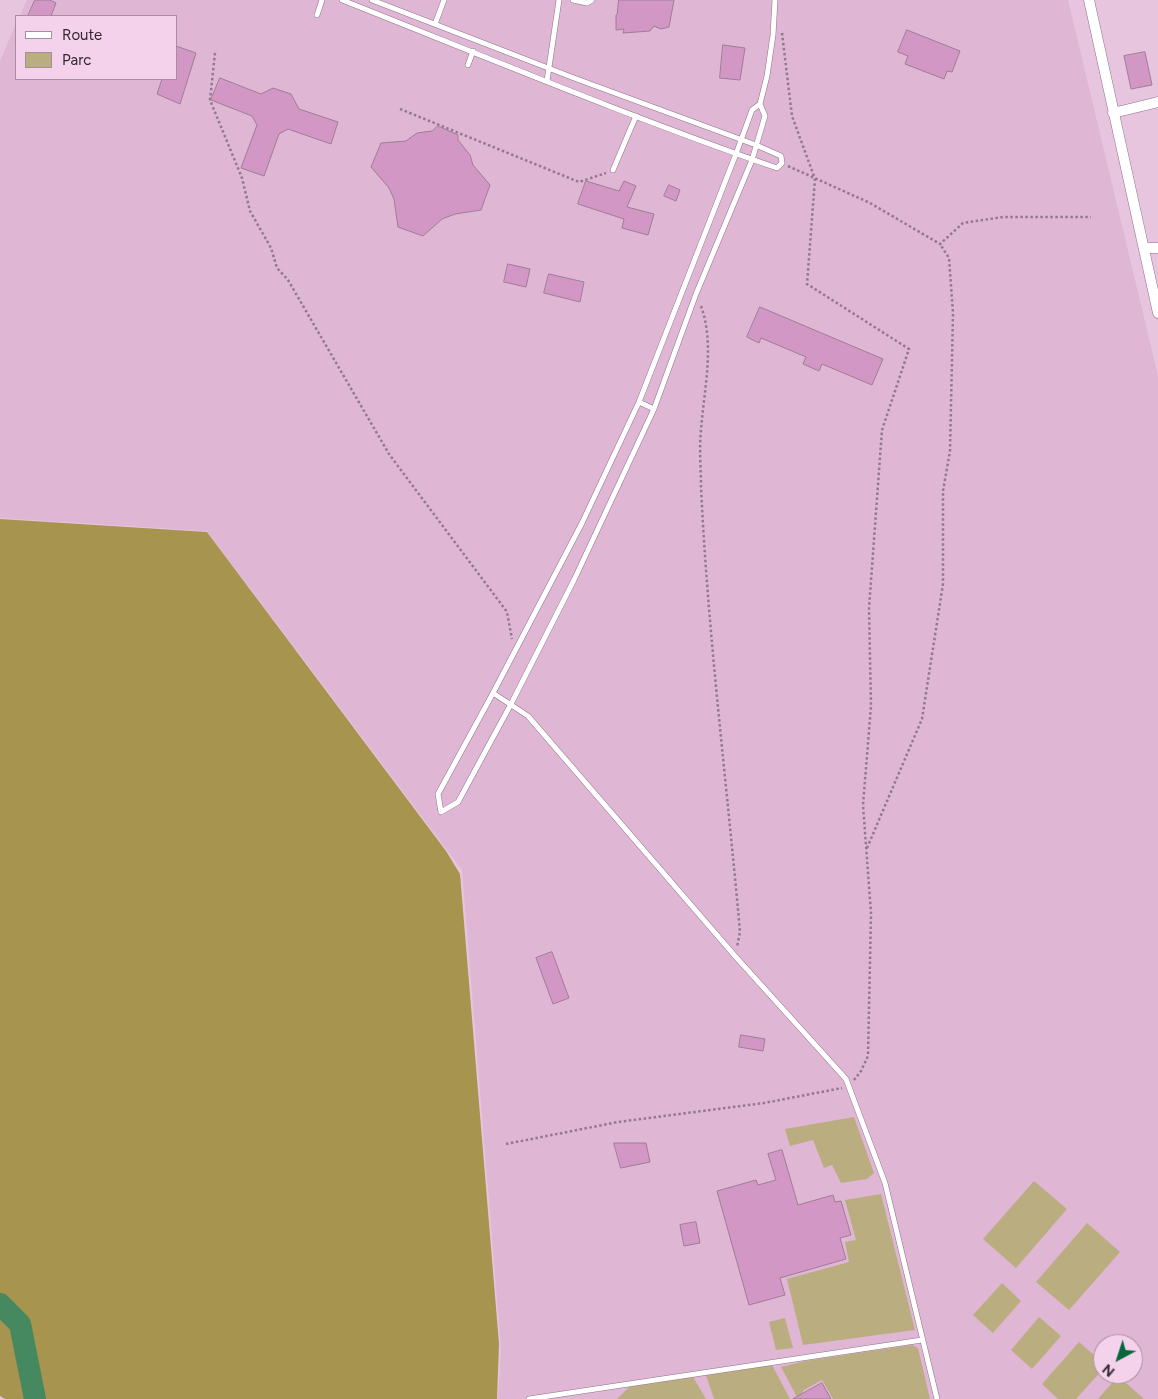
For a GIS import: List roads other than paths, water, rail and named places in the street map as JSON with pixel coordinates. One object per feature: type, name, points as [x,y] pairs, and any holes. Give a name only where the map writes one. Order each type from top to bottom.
[{"type":"street","points":[[1089,0],[1158,313]]},
{"type":"street","points":[[1113,113],[1158,102]]},
{"type":"street","points":[[1144,248],[1158,248]]},
{"type":"lane","points":[[317,15],[322,0]]},
{"type":"lane","points":[[342,0],[752,160],[777,168],[782,163],[781,156],[741,140],[372,0]]},
{"type":"lane","points":[[435,24],[444,0]]},
{"type":"lane","points":[[547,81],[559,0]]},
{"type":"lane","points":[[573,0],[587,3],[592,0]]},
{"type":"lane","points":[[760,104],[752,110],[639,402],[582,523],[438,794],[440,812],[458,802],[511,704],[574,580],[654,409],[696,294],[752,160],[765,116],[760,104],[770,60],[775,0]]},
{"type":"lane","points":[[397,22],[402,11]]},
{"type":"lane","points":[[468,65],[473,52]]},
{"type":"lane","points":[[613,170],[636,116]]},
{"type":"lane","points":[[639,402],[654,409]]},
{"type":"lane","points":[[493,693],[528,716],[735,956],[846,1079],[885,1183],[937,1399]]},
{"type":"lane","points":[[529,1399],[922,1340]]},
{"type":"waterway","points":[[0,1304],[20,1324],[35,1399]]}]
